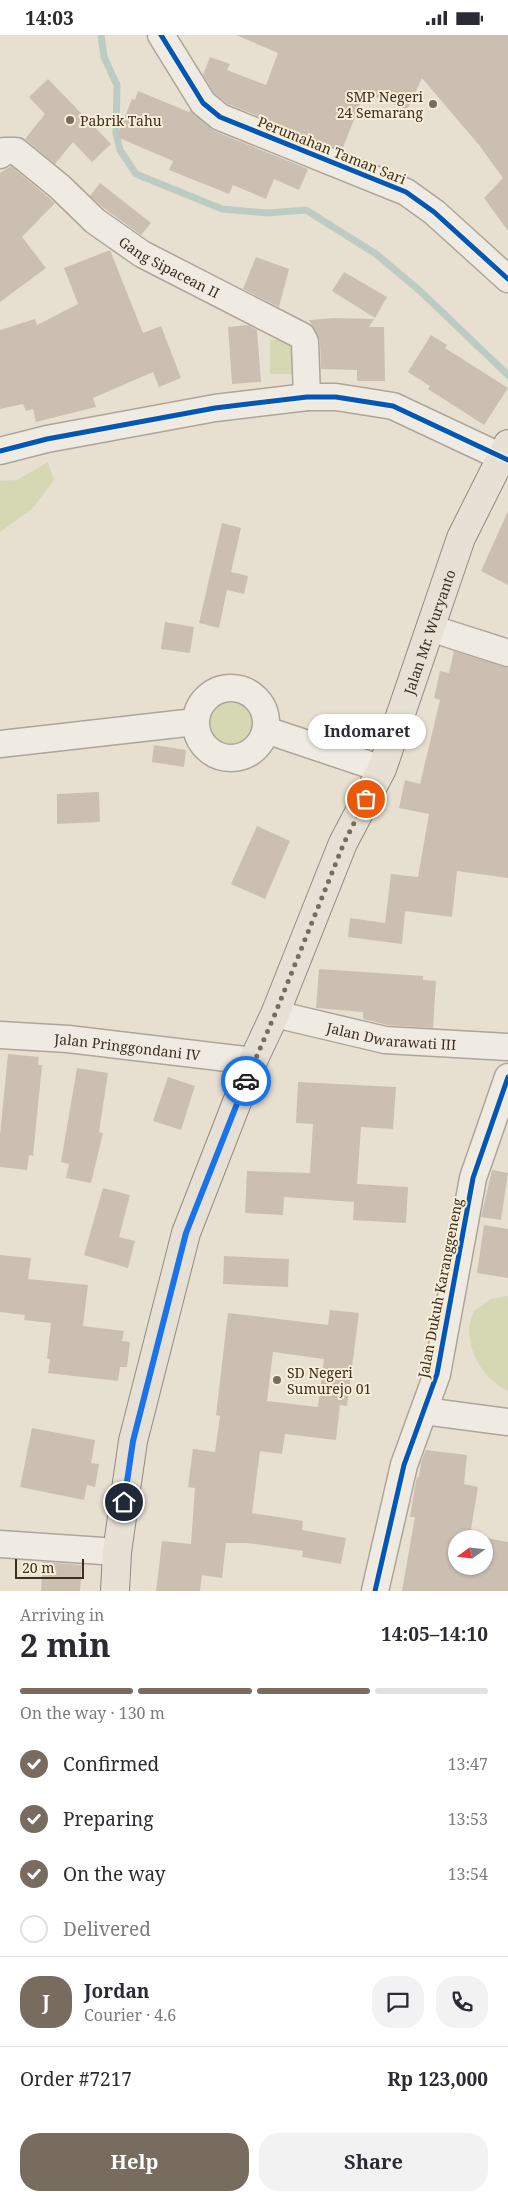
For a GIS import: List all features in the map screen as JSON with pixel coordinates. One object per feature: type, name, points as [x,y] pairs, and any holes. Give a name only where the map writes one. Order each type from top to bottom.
[{"type":"main road","name":"Jalan Mr. Wuryanto","points":[[114,1591],[117,1552],[133,1441],[186,1233],[253,1061],[275,1014],[344,843],[382,769],[461,538],[506,453]]},
{"type":"street","name":"Perumahan Taman Sari","points":[[161,35],[203,103],[211,111],[220,117],[406,192],[434,212],[508,279]]},
{"type":"street","name":"Gang Sipacean II","points":[[0,155],[4,151],[16,151],[60,187],[95,221],[142,254],[302,336],[305,342],[307,397]]},
{"type":"street","points":[[0,451],[46,439],[206,409],[307,397],[336,397],[393,406],[506,453]]},
{"type":"street","points":[[430,628],[508,653]]},
{"type":"street","points":[[235,688],[246,691],[262,707],[266,718],[266,730],[260,744],[248,754],[234,759],[219,757],[206,749],[198,737],[195,721],[197,710],[203,700],[212,693],[223,689],[235,688]]},
{"type":"street","points":[[0,744],[195,721]]},
{"type":"street","points":[[266,730],[382,769]]},
{"type":"street","name":"Jalan Dwarawati III","points":[[275,1014],[385,1040],[508,1047]]},
{"type":"street","name":"Jalan Pringgondani IV","points":[[0,1035],[68,1039],[253,1061]]},
{"type":"street","name":"Jalan Dukuh Karanggeneng","points":[[375,1591],[404,1465],[438,1374],[473,1178],[508,1077]]},
{"type":"street","points":[[424,1411],[508,1422]]},
{"type":"street","points":[[0,1544],[117,1552]]},
{"type":"green space","points":[[270,340],[293,340],[293,374],[270,374]]},
{"type":"green space","points":[[48,462],[54,480],[32,509],[0,532],[0,481],[17,480]]},
{"type":"green space","points":[[230,694],[245,699],[253,707],[258,722],[253,737],[245,745],[230,750],[215,745],[207,737],[202,722],[207,707],[215,699]]},
{"type":"green space","points":[[508,1296],[508,1391],[492,1380],[480,1366],[472,1349],[469,1330],[474,1311],[491,1299]]},
{"type":"building","name":"SMP Negeri 24 Semarang","points":[[236,35],[508,35],[508,231],[484,198],[503,178],[479,145],[422,78],[407,110],[365,92],[342,150],[228,104],[214,93],[203,75],[210,57],[230,64],[227,70],[266,85],[278,53]]},
{"type":"building","name":"Pabrik Tahu","points":[[48,79],[111,144],[92,162],[73,142],[55,164],[25,139],[45,114],[29,97]]},
{"type":"building","points":[[138,91],[189,112],[190,110],[214,131],[308,169],[299,190],[274,179],[266,199],[233,185],[229,194],[169,170],[173,161],[117,137],[132,99],[135,100]]},
{"type":"building","points":[[11,166],[55,203],[22,237],[46,268],[0,302],[0,173]]},
{"type":"building","points":[[100,183],[151,223],[141,235],[90,196]]},
{"type":"building","points":[[110,250],[143,333],[161,326],[181,378],[159,387],[153,372],[93,398],[96,407],[36,422],[33,409],[26,411],[23,404],[0,409],[0,330],[35,319],[37,325],[78,304],[64,268]]},
{"type":"building","points":[[256,257],[289,269],[279,307],[243,289]]},
{"type":"building","points":[[344,272],[387,297],[375,318],[332,291]]},
{"type":"building","points":[[334,318],[374,319],[369,327],[384,327],[385,381],[357,381],[357,370],[321,369],[320,341],[309,320]]},
{"type":"building","points":[[248,325],[257,330],[261,382],[232,384],[228,327]]},
{"type":"building","points":[[431,335],[447,345],[445,348],[508,388],[484,425],[428,389],[430,386],[408,372]]},
{"type":"building","points":[[508,511],[508,585],[481,571]]},
{"type":"building","points":[[222,523],[241,528],[231,572],[248,576],[244,594],[227,590],[219,628],[199,623]]},
{"type":"building","points":[[165,622],[194,627],[190,653],[161,649]]},
{"type":"building","points":[[454,651],[508,668],[508,878],[457,871],[452,917],[405,911],[402,944],[348,937],[350,918],[385,923],[391,874],[418,877],[429,814],[399,808],[405,780],[420,784],[440,700],[434,698],[440,671],[449,673]]},
{"type":"building","points":[[154,745],[186,750],[184,767],[152,762]]},
{"type":"building","points":[[99,792],[100,822],[57,824],[57,794]]},
{"type":"building","points":[[257,826],[290,841],[265,899],[231,884]]},
{"type":"building","points":[[319,969],[423,976],[423,980],[436,981],[433,1028],[387,1025],[363,1019],[363,1012],[316,1008]]},
{"type":"building","points":[[8,1054],[39,1057],[38,1065],[42,1065],[33,1156],[29,1155],[27,1170],[0,1167],[0,1135]]},
{"type":"building","points":[[77,1068],[108,1073],[99,1132],[103,1133],[91,1183],[66,1178],[69,1164],[61,1162]]},
{"type":"building","points":[[168,1077],[195,1086],[181,1130],[153,1121]]},
{"type":"building","points":[[298,1082],[396,1087],[393,1129],[361,1127],[357,1184],[408,1187],[406,1223],[353,1220],[354,1202],[284,1197],[283,1215],[245,1213],[247,1171],[310,1173],[313,1124],[296,1123]]},
{"type":"building","points":[[492,1170],[508,1173],[501,1220],[481,1217]]},
{"type":"building","points":[[103,1188],[130,1195],[119,1237],[135,1241],[128,1268],[84,1255]]},
{"type":"building","points":[[484,1225],[508,1229],[508,1278],[477,1273]]},
{"type":"building","points":[[0,1255],[31,1258],[28,1279],[88,1285],[83,1326],[124,1331],[122,1341],[130,1342],[127,1367],[120,1367],[118,1381],[48,1373],[50,1359],[47,1359],[51,1323],[24,1320],[25,1315],[0,1312]]},
{"type":"building","points":[[224,1256],[289,1259],[288,1287],[223,1284]]},
{"type":"building","points":[[330,1310],[359,1313],[347,1406],[340,1405],[336,1440],[285,1434],[282,1454],[260,1451],[252,1513],[303,1521],[302,1530],[346,1538],[341,1564],[302,1557],[303,1551],[248,1543],[226,1543],[222,1578],[202,1575],[200,1591],[156,1591],[162,1541],[191,1544],[195,1488],[188,1487],[193,1449],[215,1452],[220,1416],[216,1415],[228,1313],[328,1325]],"holes":[[[273,1352],[324,1359],[318,1407],[267,1401]]]},
{"type":"building","points":[[32,1428],[95,1440],[91,1463],[99,1464],[95,1487],[87,1485],[84,1500],[20,1487]]},
{"type":"building","points":[[426,1450],[467,1455],[464,1484],[478,1487],[471,1530],[448,1530],[448,1575],[493,1575],[493,1539],[508,1542],[508,1591],[402,1591],[415,1517],[410,1517],[417,1477],[419,1477],[421,1462]]},
{"type":"building","points":[[43,1562],[82,1565],[80,1591],[41,1591]]},
{"type":"waterway","points":[[101,35],[104,57],[117,85],[116,133],[120,150],[136,174],[222,209],[267,213],[306,210],[376,254],[419,290],[508,375]]},
{"type":"cycle path","points":[[161,35],[203,103],[220,117],[406,192],[434,212],[508,279]]},
{"type":"cycle path","points":[[0,451],[47,439],[215,408],[307,397],[336,397],[393,406],[508,460]]},
{"type":"cycle path","points":[[375,1591],[404,1465],[437,1374],[473,1178],[508,1077]]},
{"type":"way so far","points":[[246,1081],[344,843],[366,799]]},
{"type":"place","name":"SMP Negeri 24 Semarang","points":[[433,104]]},
{"type":"place","name":"Pabrik Tahu","points":[[70,120]]},
{"type":"place","name":"Indomaret","points":[[366,799]]},
{"type":"place","name":"SD Negeri Sumurejo 01","points":[[277,1380]]},
{"type":"route","points":[[124,1502],[133,1441],[186,1233],[246,1081]]}]
